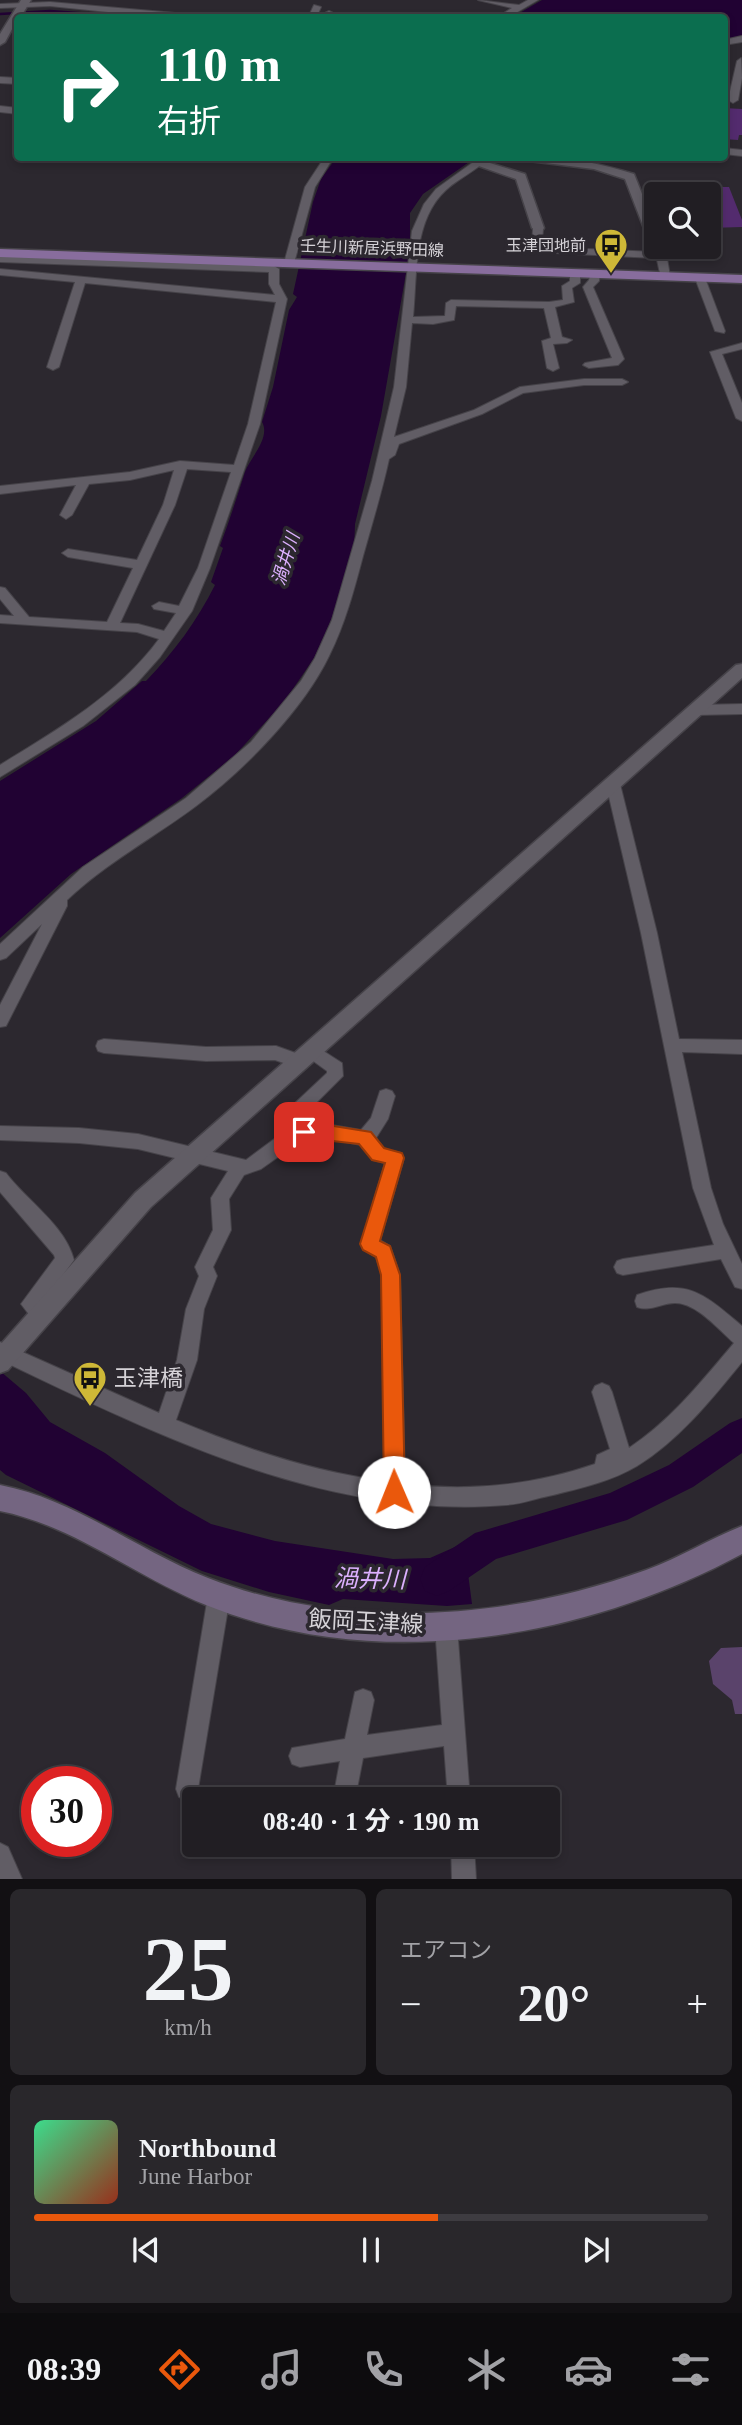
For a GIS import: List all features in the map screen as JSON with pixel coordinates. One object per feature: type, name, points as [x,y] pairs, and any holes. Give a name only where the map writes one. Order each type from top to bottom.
[{"type":"main road","name":"壬生川新居浜野田線","points":[[0,243],[293,258]]},
{"type":"main road","name":"壬生川新居浜野田線","points":[[0,253],[742,268]]},
{"type":"main road","name":"壬生川新居浜野田線","points":[[413,262],[595,274],[662,265],[701,278],[742,279]]},
{"type":"main road","name":"飯岡玉津線","points":[[2,1502],[21,1501],[63,1519],[176,1578],[219,1596],[270,1612],[310,1620],[400,1627],[446,1626],[538,1612],[657,1581],[699,1564],[742,1539]]},
{"type":"street","points":[[482,0],[519,7]]},
{"type":"street","points":[[507,14],[534,0]]},
{"type":"street","points":[[0,6],[25,2],[155,14]]},
{"type":"street","points":[[314,14],[317,8]]},
{"type":"street","points":[[0,42],[14,20]]},
{"type":"street","points":[[736,98],[740,67]]},
{"type":"street","points":[[293,258],[310,187],[326,161]]},
{"type":"street","points":[[0,954],[88,871],[191,802],[217,780],[256,745],[306,684],[342,611],[384,458],[400,387],[417,231],[439,191],[480,161]]},
{"type":"street","points":[[483,161],[521,177],[538,228],[537,247],[545,252],[662,265],[630,177],[595,166],[554,161]]},
{"type":"street","points":[[503,171],[515,161]]},
{"type":"street","points":[[0,259],[274,269],[274,284],[282,299],[265,381],[238,469],[204,568],[185,611],[168,637],[130,682],[55,738],[0,772]]},
{"type":"street","points":[[0,272],[282,299]]},
{"type":"street","points":[[408,320],[433,321],[450,318],[451,303],[549,305],[569,302],[566,286],[575,283],[575,273]]},
{"type":"street","points":[[595,274],[594,281],[588,287],[618,359],[614,363],[594,364],[604,381]]},
{"type":"street","points":[[701,278],[720,331]]},
{"type":"street","points":[[53,367],[81,280]]},
{"type":"street","points":[[538,368],[558,368],[547,341],[562,340],[549,305]]},
{"type":"street","points":[[742,346],[716,352],[742,418]]},
{"type":"street","points":[[384,458],[389,456],[394,442],[478,412],[514,392],[604,381],[622,382]]},
{"type":"street","points":[[0,490],[130,476],[182,465],[238,469]]},
{"type":"street","points":[[112,626],[169,505],[182,465]]},
{"type":"street","points":[[66,515],[85,481]]},
{"type":"street","points":[[68,553],[141,565]]},
{"type":"street","points":[[0,591],[24,619]]},
{"type":"street","points":[[159,606],[185,611]]},
{"type":"street","points":[[0,619],[138,628],[168,637]]},
{"type":"street","points":[[644,1301],[677,1294],[701,1303],[742,1339],[659,1438],[628,1461],[559,1486],[497,1498],[449,1500],[337,1482],[281,1467],[164,1426],[2,1357],[144,1200],[192,1154],[742,669]]},
{"type":"street","points":[[696,709],[742,709]]},
{"type":"street","points":[[613,784],[649,933],[702,1188],[712,1224],[742,1281]]},
{"type":"street","points":[[0,1021],[59,906],[60,895]]},
{"type":"street","points":[[672,1045],[742,1047]]},
{"type":"street","points":[[104,1046],[206,1054],[304,1055],[336,1068],[335,1076],[284,1124],[291,1136]]},
{"type":"street","points":[[0,1133],[57,1134],[133,1141],[248,1168],[291,1136],[315,1130],[370,1136],[380,1123],[386,1097]]},
{"type":"street","points":[[365,1137],[379,1155],[396,1158],[370,1244],[384,1252],[391,1275],[394,1492]]},
{"type":"street","points":[[164,1426],[187,1360],[195,1309],[208,1276],[204,1267],[222,1230],[220,1198],[240,1166]]},
{"type":"street","points":[[0,1178],[15,1200],[58,1241],[65,1254],[65,1259],[30,1304],[41,1315]]},
{"type":"street","points":[[623,1267],[724,1251]]},
{"type":"street","points":[[598,1472],[602,1463],[621,1453],[601,1392]]},
{"type":"street","points":[[187,1787],[219,1596]]},
{"type":"street","points":[[446,1626],[457,1787]]},
{"type":"street","points":[[347,1787],[363,1700]]},
{"type":"street","points":[[300,1756],[454,1734]]},
{"type":"street","points":[[0,1855],[10,1879]]},
{"type":"street","points":[[463,1857],[464,1879]]},
{"type":"shaded area","points":[[742,1647],[742,1714],[735,1714],[732,1700],[713,1684],[709,1661],[721,1648]]},
{"type":"water","points":[[542,0],[742,0],[742,38],[728,41],[728,14],[518,14]]},
{"type":"water","points":[[334,161],[471,161],[423,194],[410,213],[410,250],[381,416],[355,524],[354,550],[329,626],[314,658],[284,702],[234,756],[182,798],[71,874],[0,938],[0,781],[96,721],[142,681],[146,681],[184,636],[215,585],[211,582],[223,548],[220,546],[245,472],[264,435],[262,422],[273,387],[289,310],[297,297],[293,294],[313,202],[321,179]]},
{"type":"water","points":[[0,1371],[26,1393],[50,1422],[105,1453],[179,1506],[211,1524],[275,1541],[393,1559],[430,1558],[464,1543],[472,1604],[447,1606],[343,1599],[329,1605],[269,1592],[202,1571],[6,1475],[0,1470]]},
{"type":"building","points":[[728,108],[742,109],[742,135],[739,135],[738,140],[728,139]]},
{"type":"building","points":[[721,187],[729,187],[742,220],[742,227],[721,228]]},
{"type":"waterway","points":[[0,14],[50,11],[91,14]]},
{"type":"waterway","name":"渦井川","points":[[437,1579],[487,1545],[615,1508],[681,1476],[742,1434]]},
{"type":"place","name":"玉津団地前","points":[[611,275]]},
{"type":"place","name":"玉津橋","points":[[90,1408]]},
{"type":"route","points":[[304,1132],[315,1130],[365,1137],[379,1155],[396,1158],[370,1244],[384,1252],[391,1275],[394,1492]]}]
